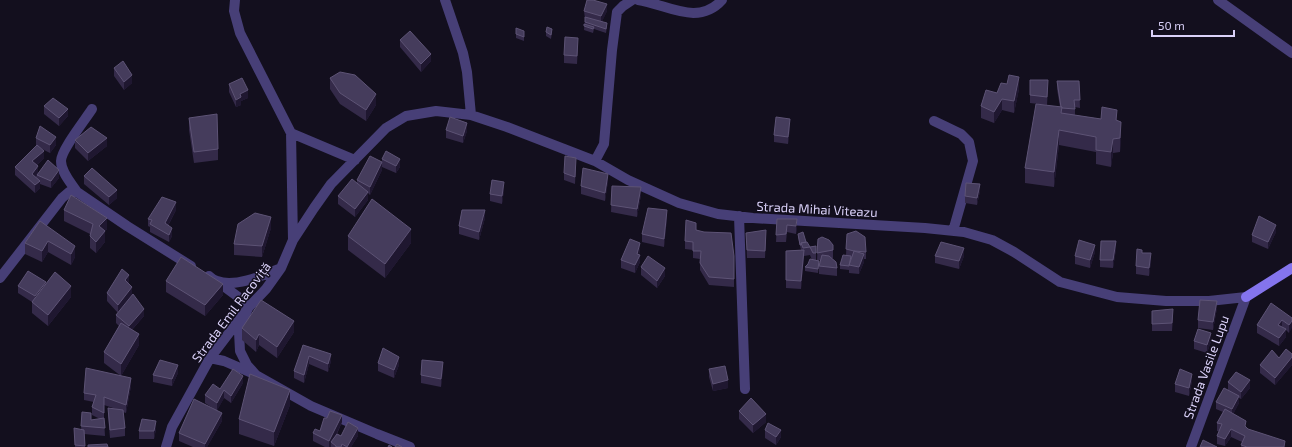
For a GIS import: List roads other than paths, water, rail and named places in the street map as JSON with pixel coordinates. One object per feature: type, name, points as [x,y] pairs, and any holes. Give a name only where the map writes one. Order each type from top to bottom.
[{"type":"street","points":[[235,0],[234,11],[240,33],[291,133],[293,240]]},
{"type":"street","points":[[445,0],[463,53],[467,72],[471,115]]},
{"type":"street","points":[[595,161],[604,144],[616,12],[632,0]]},
{"type":"street","points":[[638,0],[685,12],[702,12],[716,7],[722,0]]},
{"type":"street","points":[[1218,0],[1292,53]]},
{"type":"street","points":[[92,109],[64,151],[61,160],[68,179],[77,192],[127,226],[217,281],[237,296],[248,308],[239,332],[240,351],[247,365],[256,375]]},
{"type":"street","name":"Strada Mihai Viteazu","points":[[355,160],[386,128],[406,116],[436,111],[471,115],[507,127],[595,161],[628,180],[679,203],[718,214],[964,232],[992,240],[1014,252],[1060,282],[1117,297],[1166,301],[1208,301],[1246,297],[1292,268]]},
{"type":"street","points":[[934,121],[961,134],[969,142],[973,161],[953,231]]},
{"type":"street","points":[[291,133],[355,160]]},
{"type":"street","name":"Strada Emil Racoviță","points":[[166,447],[172,427],[210,358],[248,308],[266,289],[281,268],[293,240],[314,208],[332,184],[355,160]]},
{"type":"street","points":[[0,278],[62,198],[69,192],[77,192]]},
{"type":"street","points":[[739,216],[745,389]]},
{"type":"street","points":[[217,281],[234,282],[250,280],[281,268]]},
{"type":"street","name":"Strada Vasile Lupu","points":[[1191,447],[1246,297]]},
{"type":"street","points":[[210,358],[224,361],[256,375],[311,406],[410,447]]}]
